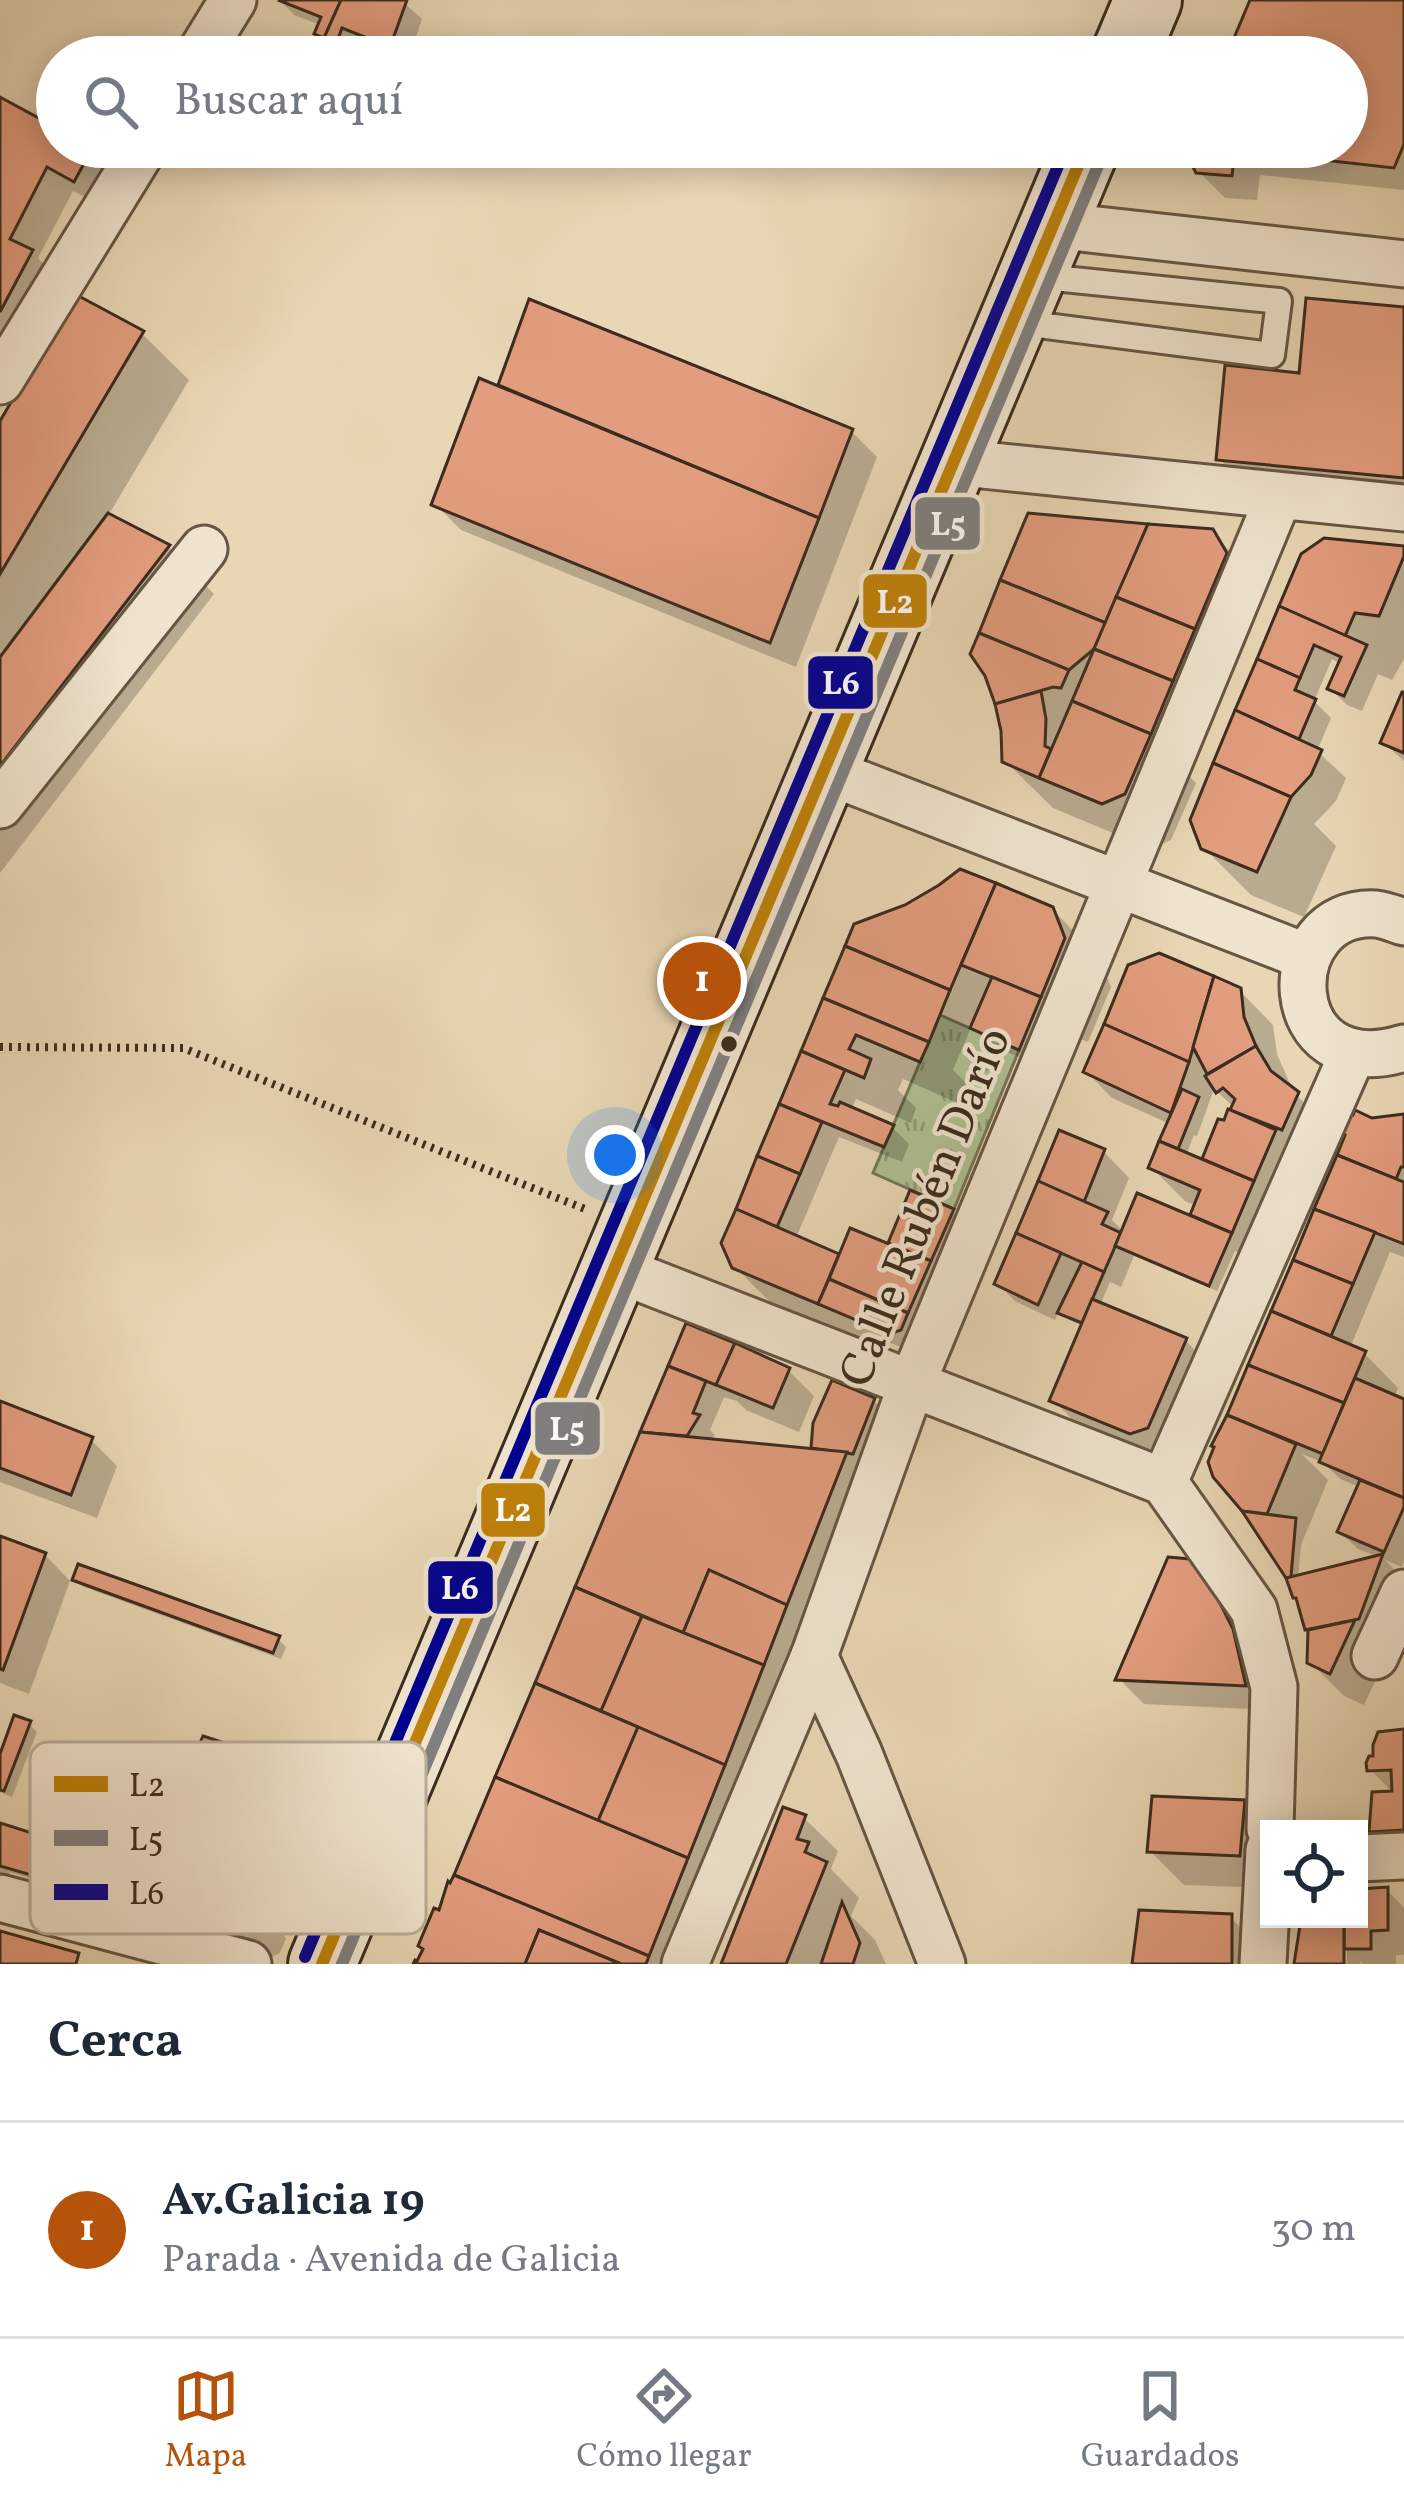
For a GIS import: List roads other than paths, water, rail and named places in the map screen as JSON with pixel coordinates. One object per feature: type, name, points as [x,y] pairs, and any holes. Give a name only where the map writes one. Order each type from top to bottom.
[{"type":"main road","points":[[1133,36],[1148,0]]},
{"type":"main road","points":[[415,1742],[1077,168]]},
{"type":"main road","points":[[322,1964],[335,1934]]},
{"type":"street","points":[[211,36],[232,0]]},
{"type":"street","points":[[0,381],[131,168]]},
{"type":"street","points":[[1033,274],[1398,256]]},
{"type":"street","points":[[953,463],[1404,508]]},
{"type":"street","name":"Calle Rubén Darío","points":[[685,1964],[814,1656],[911,1385],[1279,496]]},
{"type":"street","points":[[0,805],[203,548]]},
{"type":"street","points":[[824,770],[1307,957]]},
{"type":"street","points":[[1404,922],[1377,914],[1351,917],[1326,932],[1307,957],[1301,987],[1305,1008],[1334,1045],[1353,1053],[1379,1055],[1404,1048]]},
{"type":"street","points":[[1164,1482],[1353,1053]]},
{"type":"street","points":[[622,1248],[911,1385],[1164,1482],[1253,1610],[1274,1687],[1270,1820]]},
{"type":"street","points":[[1376,1656],[1404,1593]]},
{"type":"street","points":[[814,1656],[859,1754],[942,1964]]},
{"type":"street","points":[[1368,1858],[1404,1856]]},
{"type":"street","points":[[0,1898],[30,1906]]},
{"type":"street","points":[[1263,1964],[1265,1928]]},
{"type":"street","points":[[135,1934],[248,1964]]},
{"type":"lane","points":[[1033,274],[1279,301],[1272,355],[1033,274]]},
{"type":"place","name":"Av.Galicia 19","points":[[702,981]]}]
